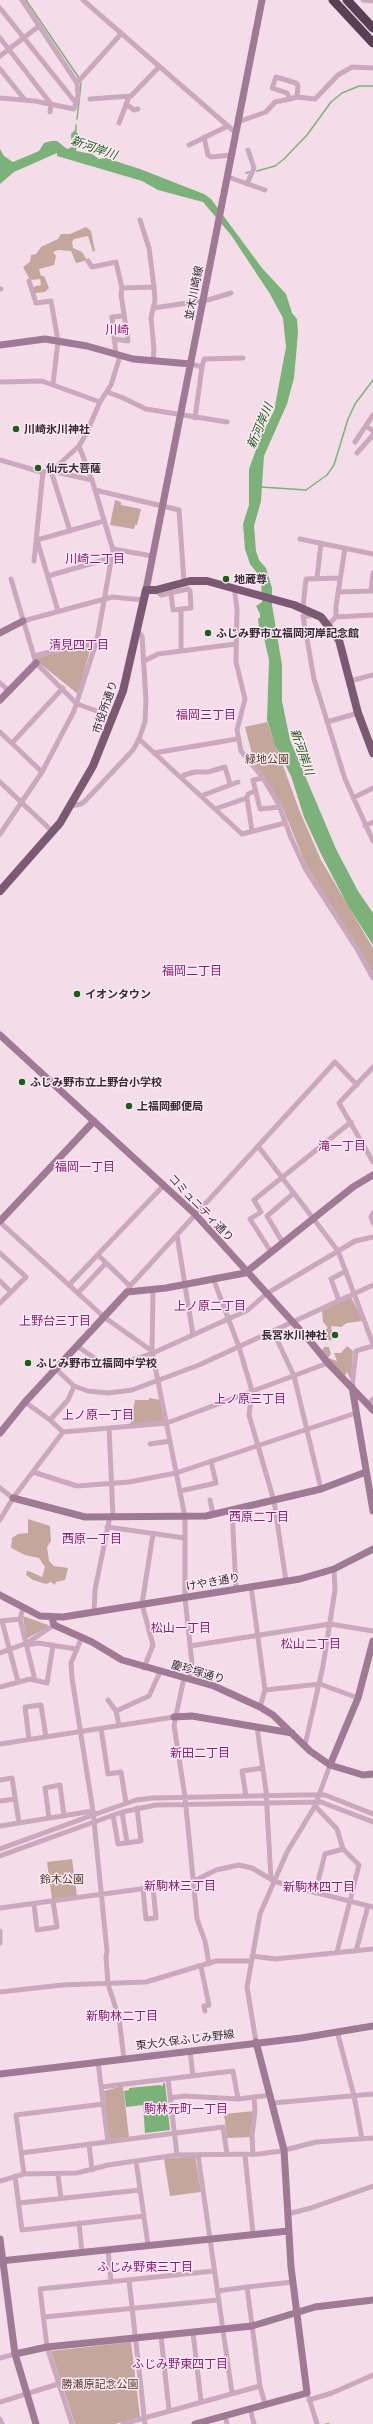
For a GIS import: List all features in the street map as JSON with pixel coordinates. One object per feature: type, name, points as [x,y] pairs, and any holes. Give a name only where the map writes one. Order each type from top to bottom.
[{"type":"highway","points":[[334,0],[373,43]]},
{"type":"highway","points":[[340,0],[373,37]]},
{"type":"highway","points":[[356,0],[373,20]]},
{"type":"highway","points":[[356,0],[373,28]]},
{"type":"main road","points":[[146,590],[156,590],[184,582],[207,581],[235,587],[303,607],[329,624],[339,640],[358,713],[373,753]]},
{"type":"main road","name":"市役所通り","points":[[0,891],[53,832],[71,806],[93,766],[114,717],[123,691],[146,590]]},
{"type":"street","points":[[0,98],[25,100],[74,108],[76,103],[77,83],[22,0]]},
{"type":"street","points":[[83,0],[236,133]]},
{"type":"street","name":"並木川崎線","points":[[146,590],[262,0]]},
{"type":"street","points":[[356,0],[373,1]]},
{"type":"street","points":[[0,8],[76,103]]},
{"type":"street","points":[[0,56],[39,26]]},
{"type":"street","points":[[77,83],[121,34]]},
{"type":"street","points":[[0,38],[51,104],[50,112]]},
{"type":"street","points":[[119,123],[129,97],[159,66]]},
{"type":"street","points":[[238,122],[266,112],[275,102],[297,97],[314,99],[338,75],[352,66],[373,68]]},
{"type":"street","points":[[0,69],[25,100]]},
{"type":"street","points":[[290,99],[287,93],[272,88],[276,77],[296,83],[298,86],[297,97]]},
{"type":"street","points":[[90,99],[129,97]]},
{"type":"street","points":[[126,104],[134,110],[138,109]]},
{"type":"street","points":[[189,145],[228,126]]},
{"type":"street","points":[[204,137],[208,155],[211,157],[232,155]]},
{"type":"street","points":[[247,184],[254,168],[248,150]]},
{"type":"street","points":[[228,179],[264,190]]},
{"type":"street","points":[[140,220],[149,248],[154,287],[151,318],[154,349],[153,361]]},
{"type":"street","points":[[88,261],[92,267],[116,262],[122,288],[123,316],[128,341],[114,339]]},
{"type":"street","points":[[29,281],[36,303],[52,301],[58,341],[52,384]]},
{"type":"street","points":[[122,288],[154,287]]},
{"type":"street","points":[[153,308],[204,301],[231,293]]},
{"type":"street","points":[[51,471],[78,446],[100,402],[107,392],[118,355],[114,339],[112,317],[123,316]]},
{"type":"street","points":[[0,345],[27,340],[58,341],[118,355],[153,361],[191,364],[202,367]]},
{"type":"street","points":[[195,418],[204,359],[243,358]]},
{"type":"street","points":[[0,382],[36,381],[52,384],[100,402]]},
{"type":"street","points":[[107,392],[121,396],[146,409],[181,416],[227,422]]},
{"type":"street","points":[[355,442],[373,415]]},
{"type":"street","points":[[366,426],[373,431]]},
{"type":"street","points":[[357,453],[373,435]]},
{"type":"street","points":[[1,832],[42,772],[77,704],[96,640],[112,549],[92,480],[78,446]]},
{"type":"street","points":[[0,460],[43,472],[51,471],[92,480]]},
{"type":"street","points":[[51,471],[70,531]]},
{"type":"street","points":[[34,561],[43,472]]},
{"type":"street","points":[[95,490],[178,509],[184,582]]},
{"type":"street","points":[[37,540],[104,521]]},
{"type":"street","points":[[300,539],[373,554]]},
{"type":"street","points":[[37,540],[58,611]]},
{"type":"street","points":[[316,578],[321,543]]},
{"type":"street","points":[[336,617],[336,606],[340,592],[340,578],[345,548]]},
{"type":"street","points":[[112,549],[152,556]]},
{"type":"street","points":[[48,576],[111,558]]},
{"type":"street","points":[[340,592],[372,591],[373,573]]},
{"type":"street","points":[[303,607],[306,579],[340,578]]},
{"type":"street","points":[[10,579],[35,659],[77,704],[114,717]]},
{"type":"street","points":[[235,587],[236,662],[245,699],[237,730],[237,739],[241,751],[263,778],[279,807],[306,870],[357,949],[373,978]]},
{"type":"street","points":[[156,590],[159,595],[171,594],[188,589],[190,591],[191,608],[173,610],[171,594]]},
{"type":"street","points":[[0,633],[23,620],[112,597],[144,600]]},
{"type":"street","points":[[181,609],[181,650]]},
{"type":"street","points":[[312,612],[309,616],[303,616],[314,679],[353,798],[373,841]]},
{"type":"street","points":[[329,624],[336,617],[373,615]]},
{"type":"street","points":[[71,806],[81,804],[86,800],[133,750],[139,739],[145,718],[144,661],[142,636],[137,630]]},
{"type":"street","points":[[0,700],[35,659],[96,640]]},
{"type":"street","points":[[144,661],[158,654],[236,644]]},
{"type":"street","points":[[350,681],[373,675]]},
{"type":"street","points":[[0,683],[9,691]]},
{"type":"street","points":[[12,743],[63,688]]},
{"type":"street","points":[[327,722],[358,713]]},
{"type":"street","points":[[0,732],[42,772]]},
{"type":"street","points":[[139,739],[242,834],[285,823]]},
{"type":"street","points":[[154,753],[237,739]]},
{"type":"street","points":[[182,778],[184,775],[225,767],[230,784]]},
{"type":"street","points":[[263,778],[253,780],[260,809],[279,807]]},
{"type":"street","points":[[0,782],[53,832]]},
{"type":"street","points":[[201,796],[238,782]]},
{"type":"street","points":[[353,798],[373,788]]},
{"type":"street","points":[[252,831],[248,794],[255,791]]},
{"type":"street","points":[[215,809],[248,798]]},
{"type":"street","points":[[366,826],[373,822]]},
{"type":"street","name":"コミュニティ通り","points":[[0,1034],[195,1214],[328,1363],[352,1387],[370,1401],[373,1410]]},
{"type":"street","points":[[0,1433],[25,1402],[78,1346],[176,1234],[335,1062],[357,1085]]},
{"type":"street","points":[[373,1067],[339,1103],[373,1162]]},
{"type":"street","points":[[94,1121],[0,1222],[104,1317],[152,1352]]},
{"type":"street","points":[[272,1252],[250,1219],[261,1212],[254,1200],[351,1122]]},
{"type":"street","points":[[258,1146],[338,1251],[373,1345],[356,1351],[352,1387],[369,1472],[373,1511]]},
{"type":"street","points":[[98,1255],[128,1289],[153,1290],[246,1272],[353,1187],[373,1175]]},
{"type":"street","points":[[69,1285],[164,1185]]},
{"type":"street","points":[[283,1243],[267,1216],[294,1193]]},
{"type":"street","points":[[373,1213],[371,1217],[373,1223]]},
{"type":"street","points":[[176,1234],[193,1335]]},
{"type":"street","points":[[78,1346],[103,1364],[126,1362],[193,1335],[248,1310],[266,1294],[355,1241],[373,1237]]},
{"type":"street","points":[[0,1253],[26,1277],[0,1303]]},
{"type":"street","points":[[78,1293],[106,1263]]},
{"type":"street","points":[[339,1301],[332,1279],[346,1271]]},
{"type":"street","points":[[212,1278],[239,1347],[252,1391],[249,1415],[274,1502],[286,1581]]},
{"type":"street","points":[[0,1281],[11,1292]]},
{"type":"street","points":[[56,1369],[74,1386],[88,1391],[108,1393],[132,1390],[158,1381],[239,1347],[373,1285]]},
{"type":"street","points":[[153,1290],[152,1352],[185,1517],[186,1598],[192,1663],[174,1717],[186,1804],[196,1919],[205,1941],[209,1964]]},
{"type":"street","points":[[273,1331],[294,1376],[322,1489]]},
{"type":"street","points":[[25,1402],[50,1420],[63,1432],[167,1423],[328,1363]]},
{"type":"street","points":[[50,1420],[68,1400],[74,1386]]},
{"type":"street","points":[[33,1472],[77,1486],[110,1485],[176,1473],[356,1413]]},
{"type":"street","points":[[94,1612],[95,1590],[107,1527],[111,1516],[109,1428]]},
{"type":"street","points":[[0,1520],[13,1498],[63,1432]]},
{"type":"street","points":[[150,1444],[170,1441]]},
{"type":"street","points":[[180,1491],[216,1483],[211,1461]]},
{"type":"street","points":[[0,1488],[13,1498],[85,1517],[185,1517],[213,1514],[274,1502],[322,1489],[369,1472]]},
{"type":"street","points":[[210,1500],[213,1514]]},
{"type":"street","points":[[232,1510],[236,1589]]},
{"type":"street","points":[[107,1527],[185,1538]]},
{"type":"street","points":[[144,1668],[153,1645],[142,1604],[153,1534]]},
{"type":"street","name":"けやき通り","points":[[53,1621],[94,1612],[286,1581],[334,1569],[373,1549]]},
{"type":"street","points":[[305,1746],[320,1684],[330,1624],[335,1590],[334,1569]]},
{"type":"street","points":[[251,1586],[265,1690],[260,1707]]},
{"type":"street","name":"慶珍塚通り","points":[[0,1594],[23,1608],[53,1621],[122,1660],[144,1668],[214,1686],[260,1707],[273,1715],[305,1746],[330,1765],[362,1775],[373,1774]]},
{"type":"street","points":[[23,1608],[20,1619],[27,1644],[34,1680]]},
{"type":"street","points":[[18,1682],[1,1621],[20,1619]]},
{"type":"street","points":[[27,1644],[53,1621]]},
{"type":"street","points":[[190,1646],[330,1624],[373,1631]]},
{"type":"street","points":[[82,1637],[71,1663],[71,1673],[94,1822],[108,1984],[119,2018],[124,2059]]},
{"type":"street","points":[[317,2424],[308,2396],[293,2282],[288,2231],[284,2150],[271,2095],[256,2042],[248,1998],[252,1958],[260,1914],[273,1880],[291,1845],[316,1804],[330,1765],[358,1698],[373,1641]]},
{"type":"street","points":[[0,1653],[27,1644],[38,1643],[76,1649]]},
{"type":"street","points":[[0,1685],[34,1680],[47,1683],[53,1645]]},
{"type":"street","points":[[116,1711],[149,1696],[160,1672]]},
{"type":"street","points":[[265,1690],[320,1684],[358,1698]]},
{"type":"street","points":[[108,1700],[116,1711],[119,1725]]},
{"type":"street","points":[[29,1739],[25,1707],[41,1705],[46,1737]]},
{"type":"street","points":[[0,1744],[119,1725],[174,1717],[192,1716],[292,1733]]},
{"type":"street","points":[[257,1727],[267,1796],[273,1880]]},
{"type":"street","points":[[102,1728],[108,1774],[121,1772],[126,1803]]},
{"type":"street","points":[[246,1796],[242,1771],[263,1768]]},
{"type":"street","points":[[0,1780],[12,1778],[19,1823]]},
{"type":"street","points":[[49,1818],[45,1788],[60,1785],[64,1816]]},
{"type":"street","points":[[0,1849],[93,1814],[126,1803],[153,1798],[325,1795],[373,1814]]},
{"type":"street","points":[[0,1801],[15,1799]]},
{"type":"street","points":[[0,1856],[137,1808],[186,1804],[325,1803],[373,1822]]},
{"type":"street","points":[[316,1804],[337,1828],[342,1849],[359,1866],[337,1952]]},
{"type":"street","points":[[114,1815],[118,1844],[141,1841],[137,1808]]},
{"type":"street","points":[[122,1812],[127,1842]]},
{"type":"street","points":[[0,1826],[64,1816],[93,1814]]},
{"type":"street","points":[[315,1893],[325,1854],[342,1849]]},
{"type":"street","points":[[0,1908],[192,1882],[212,1871],[239,1865],[252,1868],[273,1880],[315,1893],[370,1906],[356,1951]]},
{"type":"street","points":[[143,1889],[146,1919],[156,1918],[153,1888]]},
{"type":"street","points":[[34,1904],[37,1930],[57,1927],[53,1901]]},
{"type":"street","points":[[0,1932],[0,1942]]},
{"type":"street","points":[[0,1992],[62,1985],[146,1982],[209,1964],[231,1960],[252,1958],[275,1960],[373,1949]]},
{"type":"street","points":[[200,1967],[209,2005],[204,2006],[205,2011]]},
{"type":"street","name":"東大久保ふじみ野線","points":[[0,2074],[373,2026]]},
{"type":"street","points":[[337,2031],[354,2096],[362,2139]]},
{"type":"street","points":[[190,2050],[193,2076]]},
{"type":"street","points":[[98,2062],[108,2142]]},
{"type":"street","points":[[101,2087],[234,2071],[238,2099]]},
{"type":"street","points":[[168,2079],[177,2155]]},
{"type":"street","points":[[273,2103],[373,2094]]},
{"type":"street","points":[[170,2098],[184,2096],[238,2099],[271,2095]]},
{"type":"street","points":[[253,2155],[254,2097]]},
{"type":"street","points":[[24,2174],[16,2115],[103,2104]]},
{"type":"street","points":[[21,2153],[224,2127],[227,2154]]},
{"type":"street","points":[[0,2181],[24,2174],[58,2175],[92,2170],[108,2165],[177,2155],[253,2155],[284,2150],[316,2142],[373,2138]]},
{"type":"street","points":[[89,2144],[92,2170]]},
{"type":"street","points":[[198,2154],[232,2393]]},
{"type":"street","points":[[245,2155],[253,2234]]},
{"type":"street","points":[[136,2161],[148,2245]]},
{"type":"street","points":[[58,2175],[61,2198]]},
{"type":"street","points":[[15,2176],[22,2230],[144,2216]]},
{"type":"street","points":[[288,2214],[373,2186]]},
{"type":"street","points":[[19,2203],[140,2190]]},
{"type":"street","points":[[79,2224],[82,2252]]},
{"type":"street","points":[[1,2261],[288,2231]]},
{"type":"street","points":[[0,2239],[1,2261],[15,2354],[36,2424]]},
{"type":"street","points":[[108,2250],[111,2282]]},
{"type":"street","points":[[72,2424],[47,2347],[40,2289],[214,2271]]},
{"type":"street","points":[[129,2280],[143,2418],[145,2424]]},
{"type":"street","points":[[217,2291],[293,2282]]},
{"type":"street","points":[[247,2287],[260,2386],[265,2404]]},
{"type":"street","points":[[44,2317],[218,2300]]},
{"type":"street","points":[[0,2358],[47,2347],[252,2326],[315,2307],[373,2300]]},
{"type":"street","points":[[193,2333],[201,2402]]},
{"type":"street","points":[[161,2336],[169,2410]]},
{"type":"street","points":[[195,2424],[265,2404],[332,2393],[373,2375]]},
{"type":"street","points":[[0,2402],[58,2384]]},
{"type":"street","points":[[123,2424],[260,2386]]},
{"type":"street","points":[[250,2408],[254,2424]]},
{"type":"street","points":[[225,2415],[227,2424]]},
{"type":"street","points":[[0,2419],[2,2424]]},
{"type":"green space","points":[[86,227],[91,231],[95,251],[93,252],[88,236],[74,239],[72,242],[73,248],[82,252],[87,260],[76,263],[71,251],[58,250],[53,252],[56,256],[54,265],[39,269],[41,276],[44,276],[49,288],[45,292],[34,293],[33,287],[41,285],[40,279],[30,280],[23,267],[30,262],[31,255],[36,254],[41,247],[58,239],[61,234],[70,234]]},
{"type":"green space","points":[[115,500],[121,502],[121,505],[141,509],[137,525],[135,525],[134,529],[110,525]]},
{"type":"green space","points":[[92,643],[78,694],[38,662],[37,658]]},
{"type":"green space","name":"緑地公園","points":[[267,722],[300,812],[321,860],[373,948],[373,974],[306,865],[281,804],[250,759],[253,758],[245,727]]},
{"type":"green space","points":[[351,1297],[363,1321],[347,1323],[341,1327],[331,1326],[333,1338],[326,1341],[322,1331],[328,1328],[323,1322],[322,1311]]},
{"type":"green space","points":[[347,1346],[353,1351],[351,1380],[347,1372],[345,1376],[321,1353],[324,1347],[329,1347],[331,1354],[328,1358],[337,1361],[334,1353],[341,1353]]},
{"type":"green space","points":[[149,1398],[161,1400],[165,1422],[130,1425],[135,1400],[149,1400]]},
{"type":"green space","points":[[28,1519],[50,1526],[51,1541],[47,1547],[49,1561],[54,1566],[68,1568],[65,1580],[56,1582],[55,1585],[51,1582],[46,1584],[33,1580],[26,1575],[27,1571],[42,1577],[45,1567],[39,1558],[25,1555],[11,1548],[12,1538],[18,1534],[28,1533]]},
{"type":"green space","points":[[23,1616],[48,1625],[48,1627],[26,1639]]},
{"type":"green space","name":"鈴木公園","points":[[72,1859],[77,1896],[52,1899],[47,1862]]},
{"type":"green space","points":[[123,2086],[129,2137],[112,2139],[109,2138],[104,2091]]},
{"type":"green space","points":[[254,2111],[251,2137],[227,2138],[224,2114]]},
{"type":"green space","points":[[195,2156],[201,2192],[170,2196],[164,2159]]},
{"type":"green space","name":"勝瀬原記念公園","points":[[131,2342],[140,2417],[115,2424],[75,2424],[51,2351]]},
{"type":"shaded area","points":[[75,130],[78,134],[76,151],[92,154],[99,159],[106,158],[140,169],[204,194],[211,199],[262,268],[286,294],[292,313],[297,319],[298,333],[294,378],[287,404],[264,456],[261,501],[254,526],[256,551],[259,560],[266,568],[272,588],[272,605],[282,665],[282,701],[290,740],[336,849],[358,891],[373,913],[373,945],[348,906],[321,854],[304,817],[291,776],[275,745],[267,720],[269,660],[262,629],[259,629],[258,618],[260,618],[260,614],[256,606],[262,602],[261,578],[250,564],[245,549],[243,524],[249,505],[249,469],[261,436],[274,411],[286,347],[283,318],[270,294],[231,235],[203,202],[158,190],[142,181],[57,156],[57,153],[14,172],[0,184],[0,149],[4,156],[13,162],[39,151],[44,143],[51,141],[57,141],[67,149],[72,147],[71,134]]},
{"type":"shaded area","points":[[163,2083],[165,2083],[170,2130],[145,2133],[143,2105],[126,2107],[124,2091],[129,2090],[129,2088],[163,2086]]},
{"type":"waterway","points":[[26,0],[79,78]]},
{"type":"waterway","points":[[77,119],[81,83]]},
{"type":"waterway","points":[[257,171],[275,166],[284,159],[307,135],[331,102],[342,93],[359,86],[373,86]]},
{"type":"waterway","name":"新河岸川","points":[[76,125],[76,131]]},
{"type":"waterway","points":[[261,487],[306,490],[327,475],[334,465],[348,419],[355,404],[373,380]]},
{"type":"place","name":"川崎氷川神社","points":[[16,429]]},
{"type":"place","name":"仙元大菩薩","points":[[38,468]]},
{"type":"place","name":"地蔵尊","points":[[226,579]]},
{"type":"place","name":"ふじみ野市立福岡河岸記念館","points":[[208,633]]},
{"type":"place","name":"イオンタウン","points":[[77,994]]},
{"type":"place","name":"ふじみ野市立上野台小学校","points":[[22,1082]]},
{"type":"place","name":"上福岡郵便局","points":[[129,1106]]},
{"type":"place","name":"長宮氷川神社","points":[[335,1335]]},
{"type":"place","name":"ふじみ野市立福岡中学校","points":[[28,1363]]},
{"type":"district","name":"川崎","points":[[117,330]]},
{"type":"district","name":"川崎二丁目","points":[[95,559]]},
{"type":"district","name":"清見四丁目","points":[[79,645]]},
{"type":"district","name":"福岡三丁目","points":[[206,715]]},
{"type":"district","name":"福岡二丁目","points":[[192,971]]},
{"type":"district","name":"滝一丁目","points":[[342,1146]]},
{"type":"district","name":"福岡一丁目","points":[[85,1167]]},
{"type":"district","name":"上ノ原二丁目","points":[[210,1306]]},
{"type":"district","name":"上野台三丁目","points":[[55,1321]]},
{"type":"district","name":"上ノ原三丁目","points":[[250,1399]]},
{"type":"district","name":"上ノ原一丁目","points":[[98,1415]]},
{"type":"district","name":"西原二丁目","points":[[259,1517]]},
{"type":"district","name":"西原一丁目","points":[[92,1539]]},
{"type":"district","name":"松山一丁目","points":[[181,1628]]},
{"type":"district","name":"松山二丁目","points":[[311,1644]]},
{"type":"district","name":"新田二丁目","points":[[200,1753]]},
{"type":"district","name":"新駒林三丁目","points":[[180,1886]]},
{"type":"district","name":"新駒林四丁目","points":[[319,1887]]},
{"type":"district","name":"新駒林二丁目","points":[[122,2016]]},
{"type":"district","name":"駒林元町一丁目","points":[[186,2109]]},
{"type":"district","name":"ふじみ野東三丁目","points":[[145,2267]]},
{"type":"district","name":"ふじみ野東四丁目","points":[[180,2364]]}]
